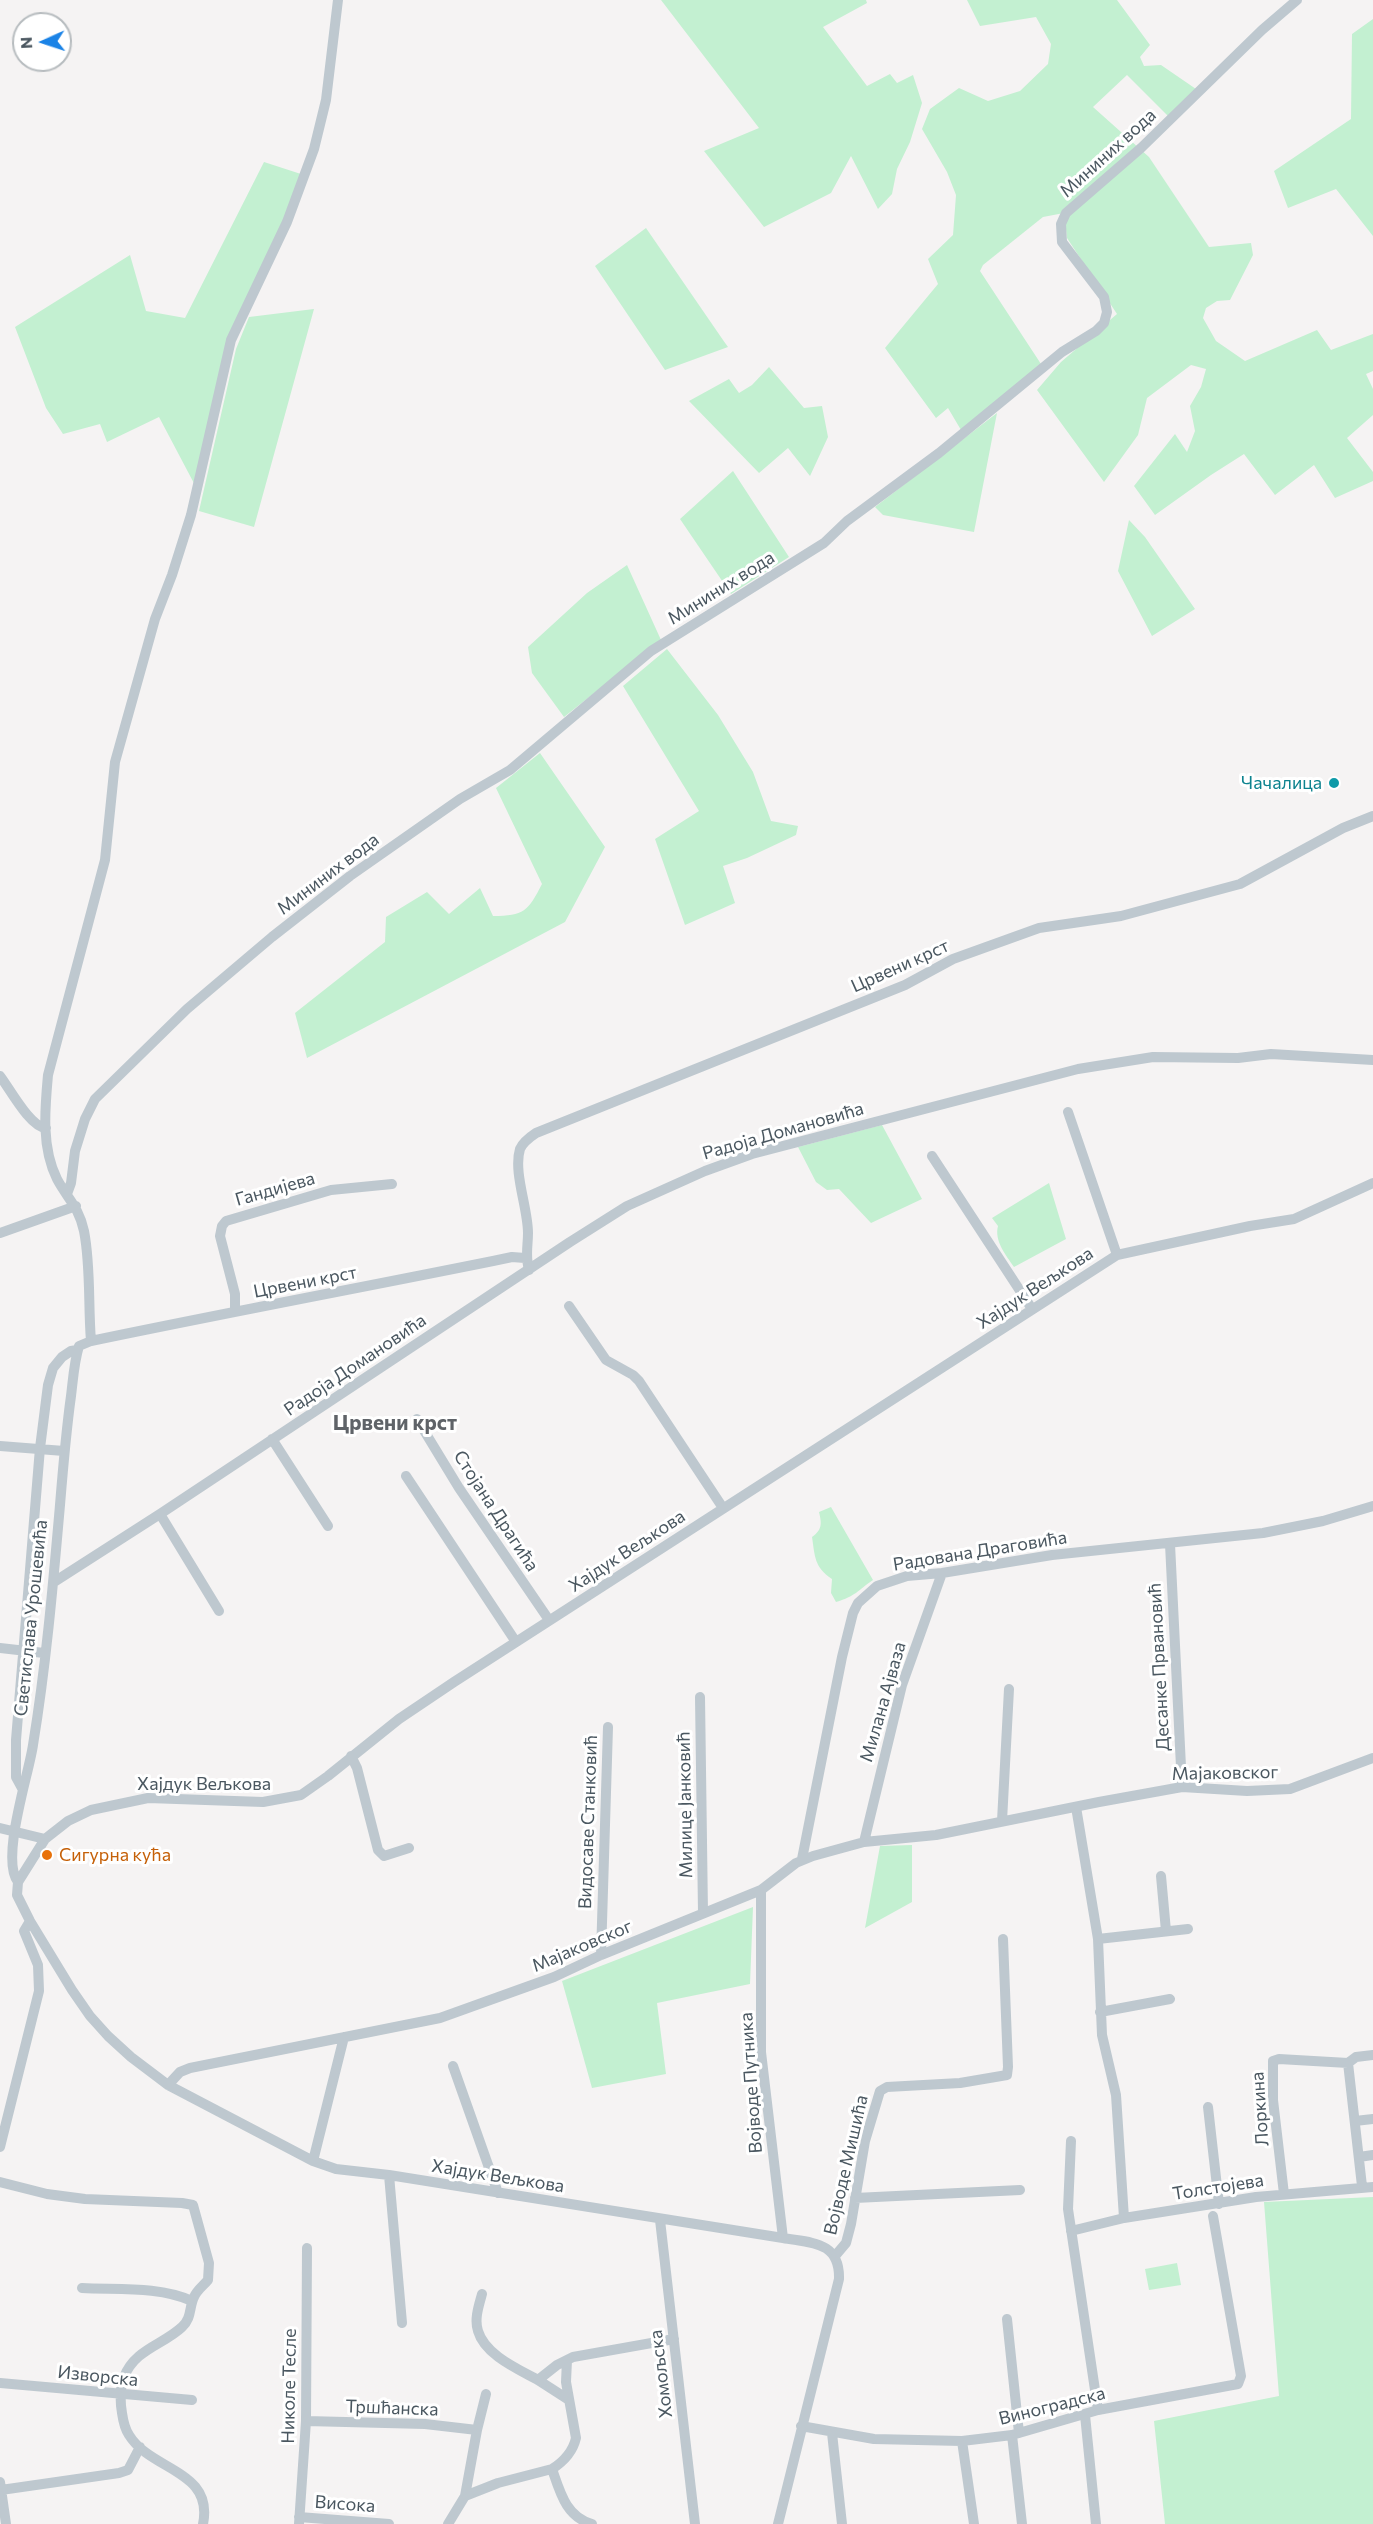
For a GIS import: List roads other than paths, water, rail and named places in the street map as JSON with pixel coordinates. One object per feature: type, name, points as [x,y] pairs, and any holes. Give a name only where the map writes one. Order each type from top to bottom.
[{"type":"street","points":[[91,1341],[87,1253],[83,1230],[76,1206],[56,1178],[48,1149],[45,1110],[48,1075],[105,860],[115,762],[155,619],[191,515],[231,340],[287,222],[314,149],[326,100],[338,0]]},
{"type":"street","name":"Мининих вода","points":[[67,1194],[71,1183],[75,1150],[95,1098],[187,1009],[272,937],[350,876],[460,799],[510,770],[651,651],[824,543],[847,521],[939,453],[1062,352],[1101,327],[1106,317],[1106,301],[1065,247],[1060,236],[1066,213],[1141,148],[1262,30],[1297,0]]},
{"type":"street","name":"Црвени крст","points":[[528,1270],[525,1258],[528,1233],[519,1157],[523,1144],[536,1133],[905,986],[953,959],[1011,937],[1039,928],[1121,916],[1240,884],[1343,828],[1373,816]]},
{"type":"street","name":"Радоја Домановића","points":[[54,1581],[160,1514],[627,1206],[705,1171],[752,1154],[1078,1069],[1153,1057],[1238,1058],[1271,1054],[1373,1060]]},
{"type":"street","points":[[0,1076],[31,1119],[38,1126],[46,1128]]},
{"type":"street","points":[[1068,1112],[1117,1255]]},
{"type":"street","points":[[932,1156],[1032,1309]]},
{"type":"street","name":"Хајдук Вељкова","points":[[835,2256],[820,2245],[783,2238],[389,2175],[336,2169],[313,2162],[168,2085],[131,2057],[90,2016],[30,1921],[18,1895],[18,1882],[45,1839],[68,1821],[91,1810],[148,1798],[263,1802],[284,1800],[301,1795],[399,1719],[1117,1255],[1250,1226],[1294,1219],[1373,1183]]},
{"type":"street","name":"Гандијева","points":[[235,1311],[235,1294],[220,1236],[222,1226],[226,1221],[331,1190],[392,1184]]},
{"type":"street","points":[[0,1233],[76,1206]]},
{"type":"street","name":"Црвени крст","points":[[91,1341],[512,1257],[525,1258]]},
{"type":"street","points":[[569,1306],[606,1360],[633,1375],[639,1381],[723,1508]]},
{"type":"street","name":"Светислава Урошевића","points":[[18,1882],[12,1871],[13,1832],[22,1788],[31,1762],[54,1581],[64,1451],[77,1350],[83,1342],[91,1341]]},
{"type":"street","name":"Светислава Урошевића","points":[[22,1788],[16,1777],[15,1767],[40,1449],[53,1368],[71,1351],[77,1350]]},
{"type":"street","name":"Стојана Драгића","points":[[417,1419],[459,1488],[549,1620]]},
{"type":"street","points":[[272,1439],[328,1526]]},
{"type":"street","points":[[0,1446],[64,1451]]},
{"type":"street","points":[[406,1476],[516,1642]]},
{"type":"street","name":"Радована Драговића","points":[[802,1859],[853,1613],[858,1603],[887,1581],[907,1576],[942,1573],[1053,1555],[1263,1533],[1323,1521],[1373,1506]]},
{"type":"street","points":[[160,1514],[219,1611]]},
{"type":"street","name":"Десанке Првановић","points":[[1170,1544],[1182,1787]]},
{"type":"street","name":"Милана Ајваза","points":[[864,1842],[902,1686],[942,1573]]},
{"type":"street","points":[[0,1648],[44,1653]]},
{"type":"street","points":[[1002,1821],[1009,1689]]},
{"type":"street","name":"Милице Јанковић","points":[[700,1697],[703,1913]]},
{"type":"street","name":"Видосаве Станковић","points":[[601,1955],[608,1727]]},
{"type":"street","points":[[351,1756],[357,1768],[378,1850],[384,1856],[410,1848]]},
{"type":"street","name":"Мајаковског","points":[[168,2085],[180,2072],[190,2068],[440,2018],[554,1977],[601,1955],[761,1890],[802,1859],[864,1842],[936,1835],[1182,1787],[1247,1791],[1290,1789],[1373,1758]]},
{"type":"street","points":[[1076,1807],[1098,1939],[1102,2035],[1116,2095],[1124,2218]]},
{"type":"street","points":[[0,1828],[45,1839]]},
{"type":"street","points":[[1161,1876],[1166,1931]]},
{"type":"street","name":"Војводе Путника","points":[[761,1890],[761,2052],[783,2238]]},
{"type":"street","points":[[0,2147],[39,1991],[38,1965],[24,1931],[30,1921]]},
{"type":"street","points":[[1098,1939],[1188,1929]]},
{"type":"street","name":"Војводе Мишића","points":[[835,2256],[846,2243],[852,2224],[865,2141],[880,2091],[884,2087],[960,2083],[1007,2075],[1003,1939]]},
{"type":"street","points":[[1100,2012],[1170,1999]]},
{"type":"street","points":[[313,2162],[344,2037]]},
{"type":"street","points":[[1368,2187],[1359,2157],[1348,2063],[1356,2057],[1373,2055]]},
{"type":"street","name":"Лоркина","points":[[1284,2194],[1273,2100],[1273,2061],[1279,2059],[1348,2063]]},
{"type":"street","points":[[453,2066],[498,2193]]},
{"type":"street","points":[[1208,2107],[1219,2204]]},
{"type":"street","points":[[1355,2121],[1373,2119]]},
{"type":"street","points":[[1071,2140],[1067,2186],[1071,2231],[1098,2410]]},
{"type":"street","points":[[1359,2157],[1373,2155]]},
{"type":"street","points":[[389,2175],[402,2323]]},
{"type":"street","points":[[0,2182],[46,2194],[84,2199],[193,2205],[210,2273],[208,2280],[197,2291],[192,2301],[188,2320],[182,2327],[144,2351],[132,2363],[124,2378],[120,2396],[124,2422],[129,2435],[140,2448],[187,2478],[195,2486],[204,2502],[203,2524]]},
{"type":"street","name":"Толстојева","points":[[1071,2231],[1124,2218],[1284,2194],[1368,2187]]},
{"type":"street","points":[[855,2198],[1020,2190]]},
{"type":"street","name":"Виноградска","points":[[801,2426],[874,2439],[962,2440],[1016,2434],[1098,2410],[1238,2384],[1241,2376],[1213,2216]]},
{"type":"street","name":"Хомољска","points":[[660,2220],[695,2524]]},
{"type":"street","name":"Николе Тесле","points":[[299,2521],[306,2421],[307,2248]]},
{"type":"street","points":[[778,2524],[838,2279],[839,2266],[835,2256]]},
{"type":"street","points":[[82,2288],[163,2293],[181,2296],[192,2301]]},
{"type":"street","points":[[482,2294],[477,2314],[478,2332],[505,2362],[569,2400]]},
{"type":"street","points":[[1007,2319],[1022,2524]]},
{"type":"street","points":[[538,2380],[556,2365],[573,2357],[674,2339]]},
{"type":"street","points":[[465,2496],[498,2483],[552,2469],[560,2464],[574,2446],[576,2438],[569,2400],[567,2360]]},
{"type":"street","name":"Изворска","points":[[0,2383],[120,2396],[192,2400]]},
{"type":"street","points":[[448,2524],[465,2496],[486,2394]]},
{"type":"street","points":[[1085,2415],[1096,2524]]},
{"type":"street","name":"Тршћанска","points":[[306,2421],[425,2424],[477,2430]]},
{"type":"street","points":[[832,2433],[842,2524]]},
{"type":"street","points":[[962,2440],[974,2524]]},
{"type":"street","points":[[6,2524],[1,2486],[119,2473],[128,2470],[140,2448]]},
{"type":"street","points":[[552,2469],[562,2498],[569,2509],[581,2520],[592,2524]]},
{"type":"street","name":"Висока","points":[[299,2521],[389,2524]]},
{"type":"place","name":"Чачалица","points":[[1334,783]]},
{"type":"place","name":"Сигурна кућа","points":[[47,1855]]},
{"type":"district","name":"Црвени крст","points":[[395,1423]]}]
